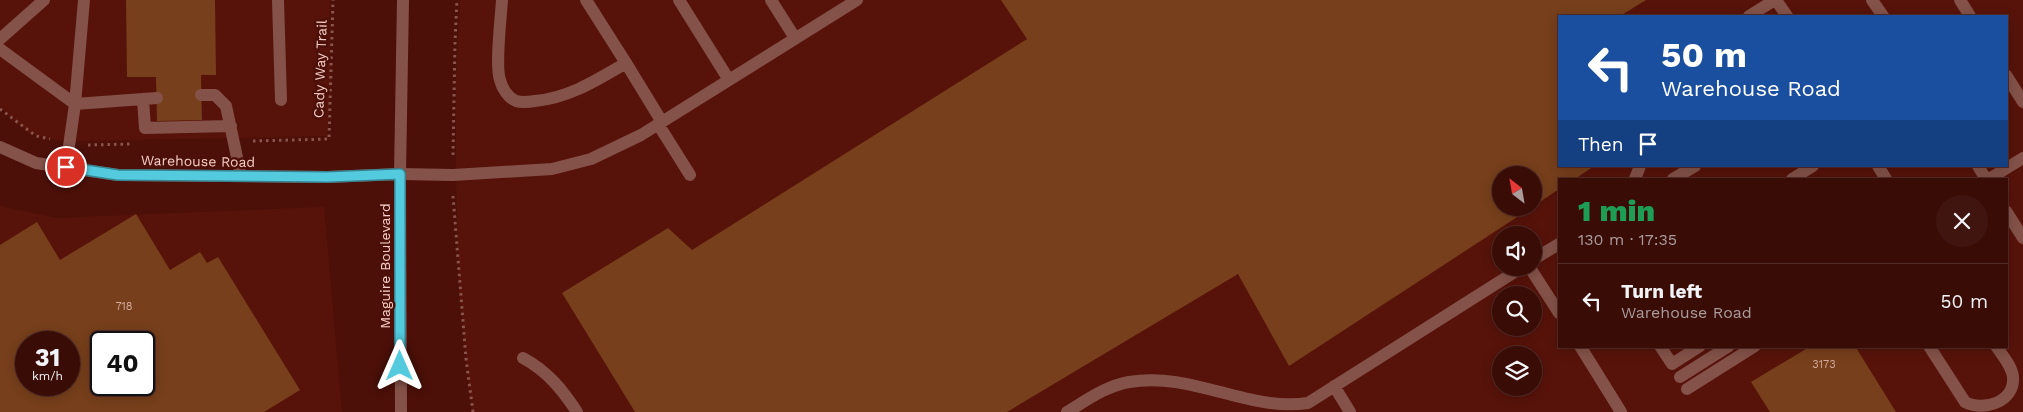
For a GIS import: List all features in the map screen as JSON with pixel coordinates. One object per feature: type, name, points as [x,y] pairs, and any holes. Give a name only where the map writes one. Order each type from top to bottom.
[{"type":"street","points":[[0,39],[44,0]]},
{"type":"street","points":[[66,167],[75,104],[84,0]]},
{"type":"street","points":[[278,0],[281,100]]},
{"type":"street","name":"Maguire Boulevard","points":[[401,412],[400,174],[403,0]]},
{"type":"street","points":[[502,0],[498,73],[503,87],[515,100],[523,102],[541,101],[561,96],[595,82],[626,63]]},
{"type":"street","points":[[586,0],[626,63],[690,175]]},
{"type":"street","points":[[678,0],[729,80]]},
{"type":"street","points":[[771,0],[795,38]]},
{"type":"street","name":"Warehouse Road","points":[[0,147],[36,163],[118,175],[328,177],[400,174],[453,175],[552,169],[591,159],[660,123],[857,0]]},
{"type":"street","points":[[1751,15],[1776,0],[1786,15]]},
{"type":"street","points":[[1872,0],[1882,15]]},
{"type":"street","points":[[1960,0],[1969,15]]},
{"type":"street","points":[[0,49],[75,104],[157,98]]},
{"type":"street","points":[[2008,78],[2023,102]]},
{"type":"street","points":[[201,95],[215,95],[226,106],[241,176]]},
{"type":"street","points":[[142,99],[145,128],[230,126]]},
{"type":"street","points":[[1990,178],[2023,158]]},
{"type":"street","points":[[1675,178],[1693,167]]},
{"type":"street","points":[[1794,178],[1811,167]]},
{"type":"street","points":[[1879,167],[1885,178]]},
{"type":"street","points":[[1979,167],[1987,178]]},
{"type":"street","points":[[2008,214],[2023,238]]},
{"type":"street","points":[[1542,254],[1558,245]]},
{"type":"street","points":[[1067,412],[1102,391],[1130,382],[1153,381],[1176,385],[1256,410],[1280,412],[1300,407],[1508,276]]},
{"type":"street","points":[[1535,276],[1558,311]]},
{"type":"street","points":[[1581,348],[1619,412]]},
{"type":"street","points":[[1665,348],[1672,364],[1697,348]]},
{"type":"street","points":[[1680,377],[1726,348]]},
{"type":"street","points":[[1687,389],[1752,348]]},
{"type":"street","points":[[1930,348],[1965,402],[1972,407],[1990,409],[2007,396],[2012,387],[2013,377],[2010,368],[1997,348]]},
{"type":"street","points":[[523,358],[545,371],[554,380],[577,412]]},
{"type":"street","points":[[1334,386],[1350,412]]},
{"type":"path","name":"Cady Way Trail","points":[[329,139],[333,0]]},
{"type":"path","points":[[454,138],[457,0]]},
{"type":"path","points":[[453,204],[466,359],[473,412]]},
{"type":"shaded area","points":[[0,0],[330,0],[331,85],[327,136],[69,141],[47,139],[29,133],[13,121],[0,106]]},
{"type":"shaded area","points":[[460,0],[2023,0],[2023,412],[472,412],[459,290],[456,75]]},
{"type":"shaded area","points":[[0,206],[56,218],[324,207],[342,412],[0,412]]},
{"type":"building","points":[[126,0],[215,0],[216,75],[201,75],[202,120],[157,121],[156,77],[127,77]]},
{"type":"building","points":[[1001,0],[1646,0],[1622,15],[1558,15],[1558,167],[1593,167],[1576,178],[1558,178],[1558,190],[1542,201],[1542,166],[1492,166],[1492,216],[1519,216],[1503,226],[1492,226],[1492,233],[1289,366],[1238,274],[1007,412],[635,412],[562,293],[668,228],[692,250],[1027,39]]},
{"type":"building","points":[[136,214],[170,270],[200,252],[207,263],[218,257],[300,390],[264,412],[0,412],[0,245],[37,222],[60,260]]},
{"type":"building","points":[[1808,348],[1856,348],[1896,412],[1770,412],[1751,382]]},
{"type":"route","points":[[66,167],[118,175],[328,177],[400,174],[400,366]]}]
